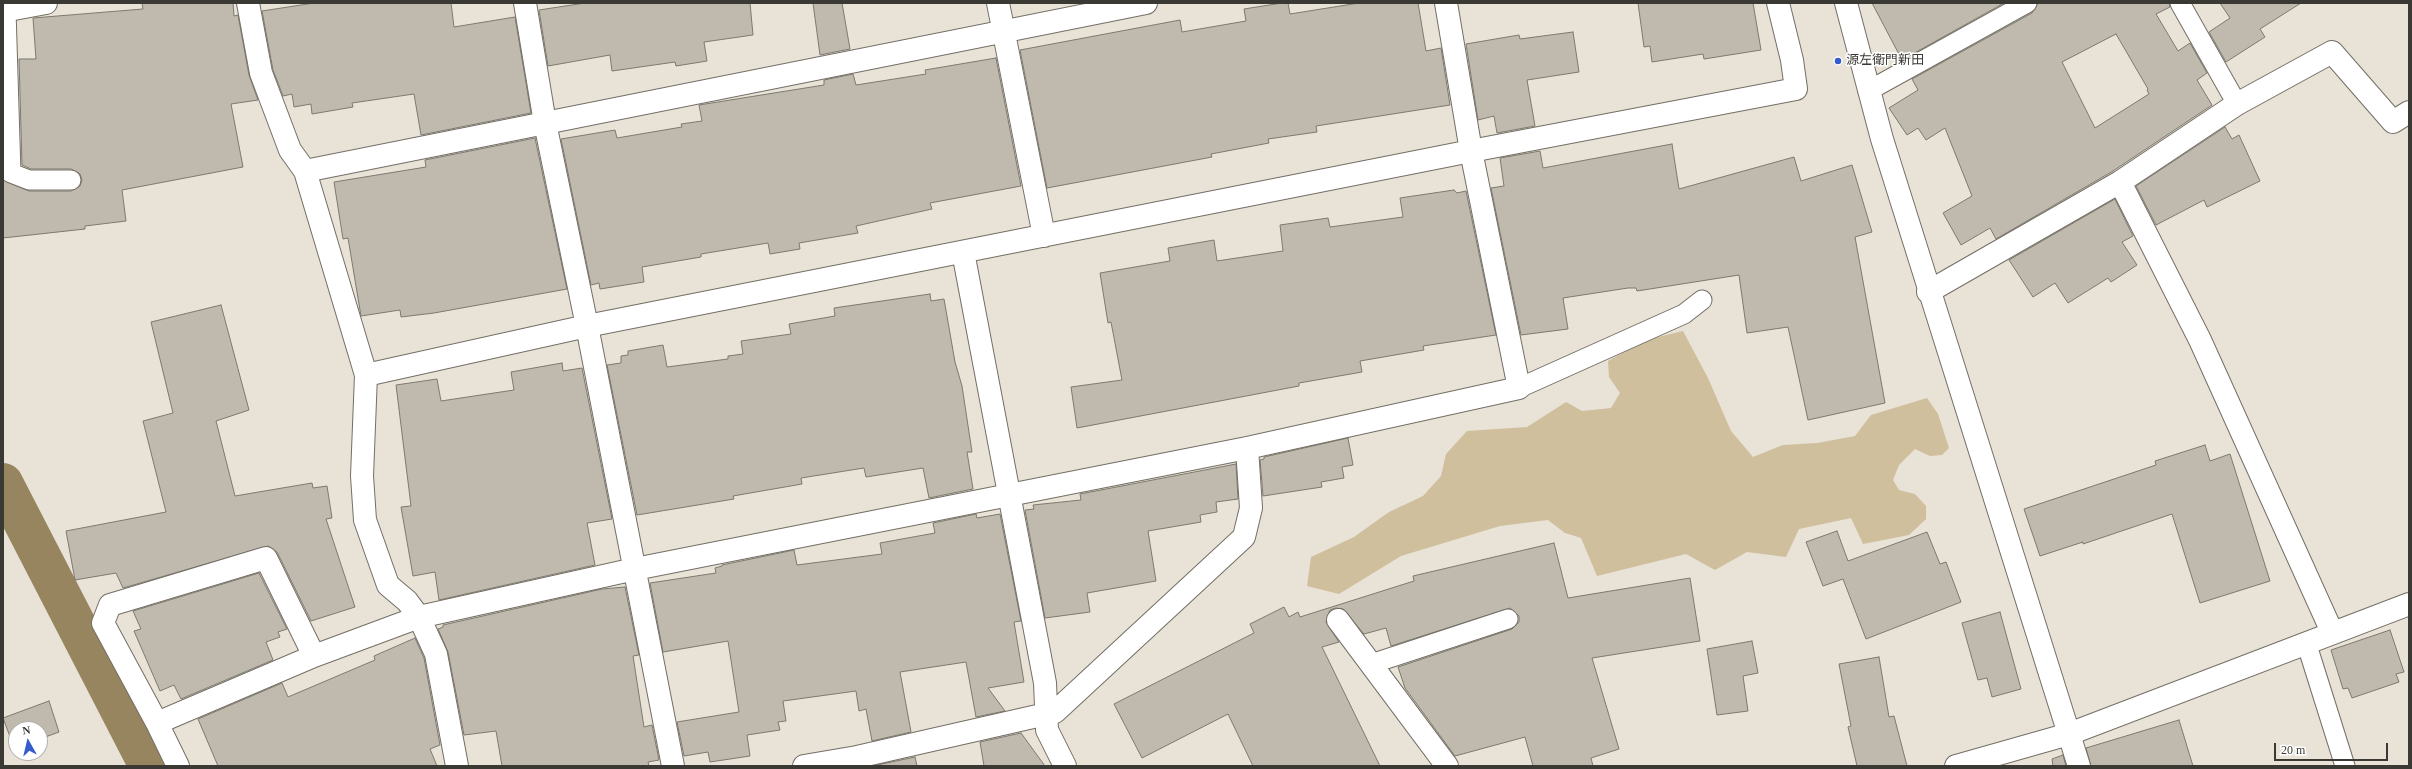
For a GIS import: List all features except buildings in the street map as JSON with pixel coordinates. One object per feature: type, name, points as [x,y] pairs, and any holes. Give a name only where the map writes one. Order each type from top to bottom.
[{"type":"street","points":[[5,10],[46,3]]},
{"type":"street","points":[[248,3],[261,73],[290,150],[305,171],[366,375],[362,476],[365,520],[388,585],[407,601],[419,617],[436,654],[457,766]]},
{"type":"street","points":[[525,3],[545,123],[587,326],[673,766]]},
{"type":"street","points":[[998,3],[1044,236]]},
{"type":"street","points":[[305,171],[1004,33],[1146,3]]},
{"type":"street","points":[[157,723],[314,656],[419,617],[635,569],[1247,448],[1518,388],[1471,151],[1446,3]]},
{"type":"street","points":[[366,375],[587,326],[1471,151],[1796,89],[1792,60],[1778,3]]},
{"type":"street","points":[[1846,3],[1868,92],[1928,292],[2079,766]]},
{"type":"street","points":[[1928,292],[2120,182],[2237,104],[2332,52],[2393,122],[2409,112]]},
{"type":"street","points":[[2120,182],[2200,340],[2332,632]]},
{"type":"street","points":[[963,252],[1045,683],[1047,730],[1065,766]]},
{"type":"street","points":[[804,766],[858,762],[1055,712],[1244,537],[1252,508],[1247,448]]},
{"type":"street","points":[[178,766],[157,723],[103,623],[110,605],[266,558],[314,656]]},
{"type":"street","points":[[1956,766],[2069,734],[2332,632],[2409,604]]},
{"type":"street","points":[[1338,620],[1447,766]]},
{"type":"lane","points":[[1868,92],[2027,3]]},
{"type":"lane","points":[[2180,3],[2237,104]]},
{"type":"lane","points":[[5,10],[11,173],[29,180],[71,180]]},
{"type":"lane","points":[[1518,388],[1684,314],[1702,300]]},
{"type":"lane","points":[[1371,664],[1508,619]]},
{"type":"lane","points":[[2306,642],[2345,766]]},
{"type":"shaded area","points":[[1683,331],[1708,378],[1731,431],[1753,457],[1783,445],[1817,443],[1855,436],[1871,415],[1927,398],[1938,414],[1949,448],[1942,455],[1930,456],[1915,449],[1899,465],[1893,480],[1899,490],[1915,494],[1926,506],[1926,519],[1909,535],[1863,544],[1851,518],[1799,529],[1786,557],[1747,552],[1715,570],[1686,554],[1597,576],[1581,538],[1565,533],[1548,520],[1500,526],[1401,556],[1339,594],[1307,586],[1311,557],[1354,537],[1389,512],[1423,496],[1441,476],[1446,454],[1467,431],[1527,427],[1566,402],[1582,411],[1611,408],[1620,393],[1609,377],[1608,361],[1646,340]]},
{"type":"waterway","points":[[3,483],[149,766]]},
{"type":"place","name":"源左衛門新田","points":[[1838,61]]}]
